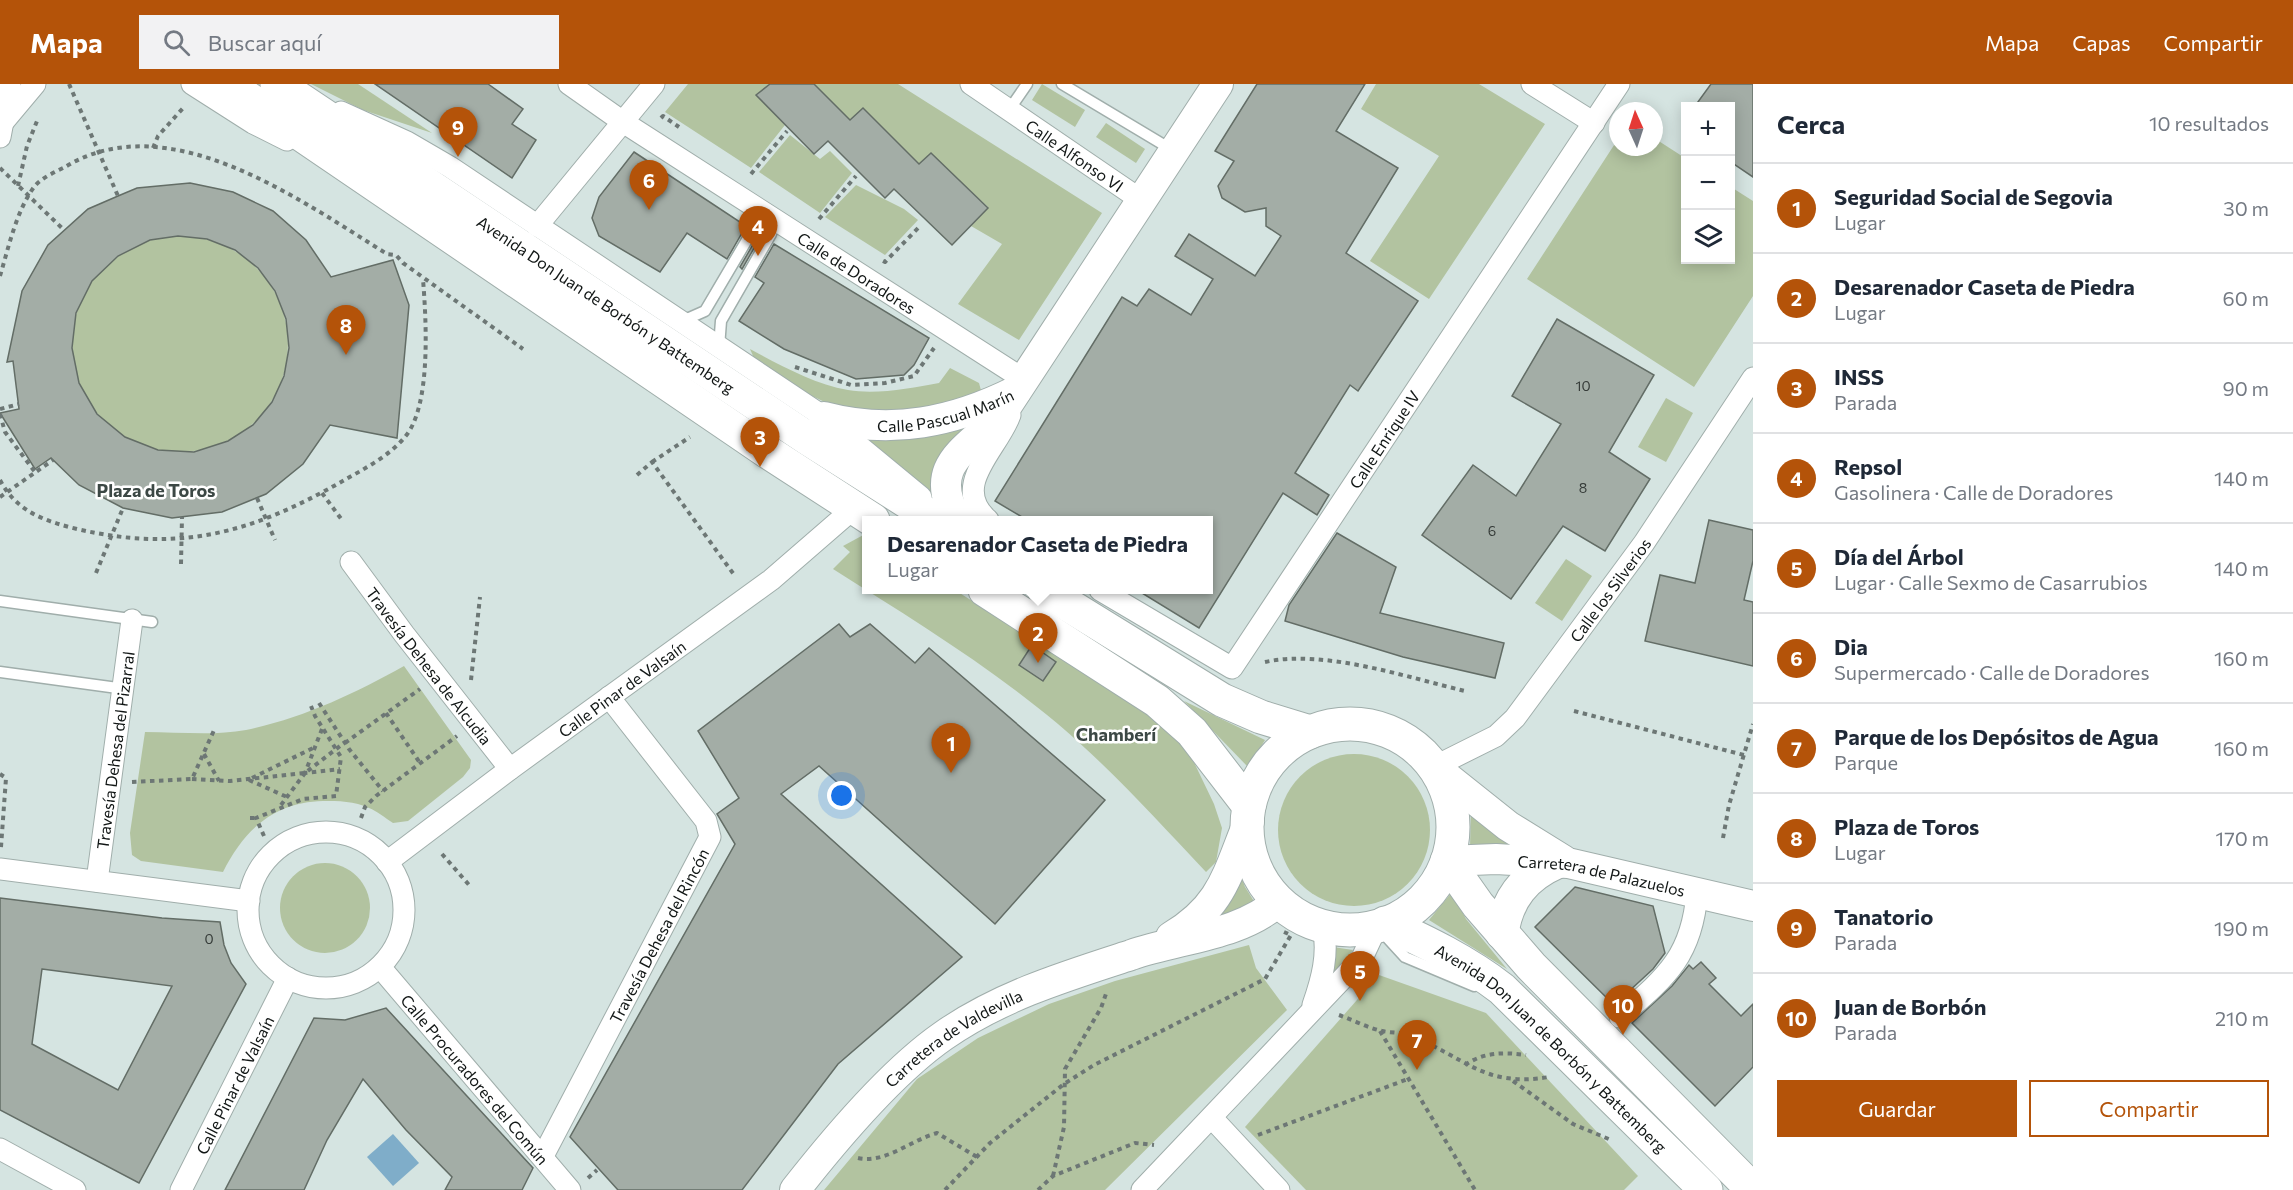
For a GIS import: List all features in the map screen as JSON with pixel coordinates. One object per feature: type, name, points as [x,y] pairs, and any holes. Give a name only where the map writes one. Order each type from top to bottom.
[{"type":"main road","name":"Avenida Don Juan de Borbón y Battemberg","points":[[227,84],[863,514]]},
{"type":"main road","name":"Avenida Don Juan de Borbón y Battemberg","points":[[277,84],[807,438],[930,516]]},
{"type":"main road","points":[[991,594],[1158,700],[1192,732],[1249,813]]},
{"type":"main road","points":[[1050,594],[1222,700],[1261,717],[1310,732]]},
{"type":"main road","points":[[1351,724],[1378,728],[1404,739],[1434,767],[1445,787],[1452,812],[1453,838],[1447,861],[1433,888],[1423,899],[1399,917],[1381,925],[1350,929],[1323,926],[1295,913],[1279,916],[1269,890],[1254,864],[1250,849],[1249,813],[1261,775],[1270,762],[1296,740],[1310,732],[1351,724]]},
{"type":"main road","name":"Avenida Don Juan de Borbón y Battemberg","points":[[1447,861],[1502,933],[1531,966],[1753,1190]]},
{"type":"main road","points":[[1502,933],[1507,909],[1527,880],[1563,862]]},
{"type":"main road","name":"Avenida Don Juan de Borbón y Battemberg","points":[[1381,925],[1440,949],[1478,971],[1502,989],[1706,1190]]},
{"type":"street","points":[[2,129],[10,84]]},
{"type":"street","points":[[2,129],[35,84]]},
{"type":"street","name":"Avenida Don Juan de Borbón y Battemberg","points":[[277,84],[407,142],[450,167],[824,417],[887,466],[943,516]]},
{"type":"street","name":"Calle de Doradores","points":[[569,84],[623,122],[947,330],[1019,385]]},
{"type":"street","points":[[537,226],[654,84]]},
{"type":"street","name":"Calle Pascual Marín","points":[[955,516],[948,505],[947,493],[947,476],[952,463],[966,444],[996,420],[1218,84]]},
{"type":"street","points":[[1532,84],[1594,123]]},
{"type":"street","name":"Calle Enrique IV","points":[[1232,668],[1619,84]]},
{"type":"street","name":"Calle Alfonso VI","points":[[977,86],[1141,200]]},
{"type":"street","points":[[191,93],[280,138],[329,153]]},
{"type":"street","name":"Calle los Silverios","points":[[1434,767],[1489,740],[1515,718],[1644,543],[1753,378]]},
{"type":"street","points":[[985,516],[976,506],[973,485],[979,469],[1008,422],[1019,385]]},
{"type":"street","name":"Calle Pascual Marín","points":[[824,417],[871,425],[928,423],[958,416],[1019,385]]},
{"type":"street","name":"Calle Pinar de Valsaín","points":[[387,862],[510,768],[863,514]]},
{"type":"street","name":"Travesía Dehesa de Alcudia","points":[[351,562],[404,634],[510,768]]},
{"type":"street","points":[[1107,594],[1232,668]]},
{"type":"street","name":"Travesía Dehesa del Pizarral","points":[[97,881],[124,689],[142,621]]},
{"type":"street","name":"Travesía Dehesa del Rincón","points":[[543,1156],[710,837],[706,821],[609,697]]},
{"type":"street","points":[[1434,767],[1508,826],[1563,862]]},
{"type":"street","name":"Carretera de Valdevilla","points":[[1154,947],[1204,915],[1221,889],[1249,813]]},
{"type":"street","points":[[335,833],[355,838],[373,848],[387,862],[402,891],[403,924],[399,940],[380,967],[346,986],[326,988],[307,986],[288,978],[273,968],[261,954],[253,938],[249,920],[249,901],[254,881],[264,864],[278,849],[296,839],[315,834],[335,833]]},
{"type":"street","name":"Carretera de Palazuelos","points":[[1447,861],[1496,859],[1563,862],[1753,906]]},
{"type":"street","points":[[0,869],[249,901]]},
{"type":"street","points":[[1626,1011],[1680,958],[1696,911],[1697,893]]},
{"type":"street","name":"Carretera de Valdevilla","points":[[795,1190],[829,1148],[924,1051],[964,1023],[1021,993],[1154,947],[1237,925],[1263,915],[1279,916]]},
{"type":"street","points":[[1142,1190],[1362,958],[1381,925]]},
{"type":"street","points":[[1310,1014],[1325,962],[1326,940],[1323,926]]},
{"type":"street","name":"Calle Procuradores del Común","points":[[380,967],[543,1156],[561,1185]]},
{"type":"street","name":"Calle Pinar de Valsaín","points":[[181,1190],[288,978]]},
{"type":"street","points":[[1212,1118],[1280,1190]]},
{"type":"street","points":[[0,1149],[75,1190]]},
{"type":"lane","name":"Calle Alfonso VI","points":[[1009,110],[1027,84]]},
{"type":"lane","points":[[1062,84],[1174,151]]},
{"type":"lane","points":[[680,322],[705,311],[770,215]]},
{"type":"lane","points":[[719,347],[721,321],[771,234],[770,215]]},
{"type":"lane","points":[[0,601],[142,621]]},
{"type":"lane","points":[[0,672],[124,689]]},
{"type":"path","points":[[69,84],[118,196]]},
{"type":"path","points":[[153,148],[191,93]]},
{"type":"path","points":[[18,186],[27,146],[40,115]]},
{"type":"path","points":[[0,276],[21,209],[36,184],[82,156],[111,148],[153,148],[223,162],[276,185],[387,254],[396,255],[423,278],[523,349]]},
{"type":"path","points":[[0,168],[64,230]]},
{"type":"path","points":[[819,219],[856,176]]},
{"type":"path","points":[[809,213],[828,225]]},
{"type":"path","points":[[876,256],[885,262],[921,225]]},
{"type":"path","points":[[0,480],[6,492],[21,507],[44,521],[111,537],[182,539],[241,529],[322,493],[370,465],[405,438],[415,419],[423,379],[427,332],[423,278]]},
{"type":"path","points":[[787,364],[851,385],[885,383],[914,376],[947,330]]},
{"type":"path","points":[[0,409],[20,404]]},
{"type":"path","points":[[0,414],[5,432],[35,472]]},
{"type":"path","points":[[637,475],[652,462],[690,437]]},
{"type":"path","points":[[0,497],[52,460]]},
{"type":"path","points":[[652,462],[749,596]]},
{"type":"path","points":[[322,493],[342,520]]},
{"type":"path","points":[[256,498],[275,540]]},
{"type":"path","points":[[96,573],[123,508]]},
{"type":"path","points":[[181,564],[183,517]]},
{"type":"path","points":[[471,682],[480,597]]},
{"type":"path","points":[[1232,668],[1280,658],[1356,664],[1465,691]]},
{"type":"path","points":[[345,743],[425,685]]},
{"type":"path","points":[[319,704],[345,743],[383,791]]},
{"type":"path","points":[[250,818],[256,818],[280,806],[312,797],[336,796],[341,757],[338,748],[322,728],[311,706]]},
{"type":"path","points":[[1574,711],[1744,755]]},
{"type":"path","points":[[386,713],[420,763]]},
{"type":"path","points":[[1723,838],[1729,805],[1753,724]]},
{"type":"path","points":[[192,779],[215,728]]},
{"type":"path","points":[[280,806],[305,773],[322,728]]},
{"type":"path","points":[[361,818],[365,807],[383,791],[460,734]]},
{"type":"path","points":[[248,780],[315,747]]},
{"type":"path","points":[[305,773],[338,748]]},
{"type":"path","points":[[204,753],[219,781]]},
{"type":"path","points":[[130,782],[192,779],[248,780],[340,769]]},
{"type":"path","points":[[0,774],[6,778],[1,857]]},
{"type":"path","points":[[248,780],[287,797]]},
{"type":"path","points":[[256,818],[264,836]]},
{"type":"path","points":[[442,854],[471,886]]},
{"type":"path","points":[[945,1190],[990,1143],[1064,1084],[1094,1065],[1264,980],[1291,935],[1279,916]]},
{"type":"path","points":[[1053,1176],[1064,1127],[1065,1069],[1101,1008],[1109,986]]},
{"type":"path","points":[[1337,1014],[1380,1031],[1408,1035],[1435,1047],[1465,1065],[1511,1080],[1555,1076]]},
{"type":"path","points":[[1380,1031],[1475,1190]]},
{"type":"path","points":[[1465,1065],[1480,1057],[1500,1053],[1535,1056]]},
{"type":"path","points":[[1249,1139],[1408,1079]]},
{"type":"path","points":[[1511,1080],[1563,1118],[1615,1141]]},
{"type":"path","points":[[829,1148],[865,1159],[880,1159],[922,1137],[937,1133],[977,1157]]},
{"type":"path","points":[[1038,1190],[1053,1176],[1135,1143],[1147,1142],[1160,1147]]},
{"type":"green space","points":[[311,84],[358,84],[432,133],[363,110]]},
{"type":"green space","points":[[688,84],[770,84],[757,95],[785,125],[751,168],[665,112]]},
{"type":"green space","points":[[814,84],[898,84],[1102,213],[1019,340],[958,304],[1002,244],[971,226],[988,207],[931,154],[919,164],[850,120]]},
{"type":"green space","points":[[1042,84],[1085,110],[1075,127],[1032,100]]},
{"type":"green space","points":[[1376,84],[1479,84],[1545,124],[1429,299],[1370,261],[1439,156],[1361,109]]},
{"type":"green space","points":[[1106,123],[1145,149],[1136,163],[1096,137]]},
{"type":"green space","points":[[790,135],[820,159],[830,151],[852,173],[820,213],[759,172]]},
{"type":"green space","points":[[1663,144],[1681,155],[1681,264],[1735,264],[1735,190],[1753,201],[1753,296],[1694,387],[1527,279],[1609,153],[1609,156],[1663,156]]},
{"type":"green space","points":[[856,185],[904,209],[918,220],[885,255],[825,217]]},
{"type":"green space","points":[[180,236],[201,238],[231,249],[256,268],[275,293],[286,323],[288,344],[286,365],[275,395],[256,420],[231,439],[201,450],[180,452],[159,450],[129,439],[104,420],[85,395],[74,365],[72,344],[74,323],[85,293],[104,268],[129,249],[159,238]]},
{"type":"green space","points":[[750,349],[810,379],[848,390],[882,391],[939,383],[950,368],[979,383],[982,394],[960,407],[877,414],[831,405],[791,386],[757,365]]},
{"type":"green space","points":[[1666,398],[1693,413],[1666,462],[1638,447]]},
{"type":"green space","points":[[984,420],[938,498],[858,434]]},
{"type":"green space","points":[[862,536],[862,588],[833,569],[850,552],[843,546]]},
{"type":"green space","points":[[1566,559],[1592,576],[1562,621],[1535,603]]},
{"type":"green space","points":[[872,594],[961,594],[1160,721],[1190,754],[1214,804],[1222,828],[1216,862],[1206,872],[1097,759],[1058,724],[1004,682]]},
{"type":"green space","points":[[404,666],[471,760],[470,768],[463,777],[408,821],[393,823],[372,809],[352,803],[323,801],[305,803],[275,813],[251,831],[231,857],[223,872],[141,861],[132,855],[130,833],[145,732],[221,733],[267,725],[328,704]]},
{"type":"green space","points":[[1184,701],[1265,740],[1248,767]]},
{"type":"green space","points":[[1354,754],[1383,759],[1408,776],[1425,801],[1430,830],[1425,859],[1408,884],[1383,901],[1354,906],[1325,901],[1300,884],[1283,859],[1278,830],[1283,801],[1300,776],[1325,759]]},
{"type":"green space","points":[[1471,806],[1521,849],[1470,848]]},
{"type":"green space","points":[[325,863],[342,867],[357,876],[366,891],[370,908],[366,925],[357,940],[342,949],[325,953],[308,949],[293,940],[284,925],[280,908],[284,891],[293,876],[308,867]]},
{"type":"green space","points":[[1237,865],[1245,887],[1257,906],[1207,926]]},
{"type":"green space","points":[[1452,892],[1466,919],[1507,969],[1429,920]]},
{"type":"green space","points":[[1249,945],[1256,968],[1287,1010],[1105,1190],[824,1190],[917,1079],[978,1038],[1049,1004],[1115,981]]},
{"type":"green space","points":[[1333,947],[1353,950],[1329,984]]},
{"type":"green space","points":[[1379,975],[1486,1013],[1638,1176],[1624,1190],[1306,1190],[1245,1127]]},
{"type":"water","points":[[393,1134],[419,1163],[393,1186],[367,1157]]},
{"type":"building","points":[[375,84],[488,84],[523,109],[512,124],[536,140],[512,178]]},
{"type":"building","points":[[770,84],[814,84],[850,120],[863,108],[919,164],[931,153],[988,208],[952,245],[894,189],[885,198],[828,141],[814,154],[756,95]]},
{"type":"building","points":[[1257,84],[1365,84],[1336,131],[1398,168],[1346,253],[1418,301],[1358,391],[1350,385],[1295,473],[1329,495],[1317,515],[1283,493],[1199,628],[1144,594],[1213,594],[1213,516],[1020,516],[995,501],[1122,297],[1137,306],[1149,289],[1191,315],[1213,279],[1175,256],[1189,234],[1255,276],[1281,236],[1266,226],[1266,208],[1245,212],[1222,198],[1218,186],[1234,161],[1215,151]]},
{"type":"building","points":[[1711,84],[1753,84],[1753,177],[1735,165],[1735,102],[1698,102]]},
{"type":"building","points":[[634,152],[746,226],[727,259],[687,233],[660,272],[599,236],[592,218],[599,197]]},
{"type":"building","name":"Plaza de Toros","points":[[190,183],[233,192],[273,211],[306,240],[331,277],[393,260],[409,305],[397,438],[330,425],[303,464],[266,494],[222,512],[172,518],[123,508],[79,485],[51,458],[35,469],[0,413],[19,409],[13,361],[7,362],[22,291],[48,245],[88,209],[137,188]],"holes":[[[178,236],[207,239],[235,250],[258,268],[275,291],[286,319],[289,348],[284,376],[272,402],[253,425],[228,441],[194,452],[158,450],[125,437],[97,414],[79,383],[72,348],[76,313],[92,281],[118,256],[150,240]]]},
{"type":"building","points":[[759,234],[761,236],[742,269],[740,267]]},
{"type":"building","points":[[774,244],[929,338],[914,365],[904,375],[856,379],[784,349],[739,321],[764,283],[755,277]]},
{"type":"building","points":[[1557,319],[1654,375],[1609,452],[1650,479],[1605,551],[1563,526],[1511,599],[1422,535],[1473,465],[1516,496],[1561,424],[1512,396]]},
{"type":"building","points":[[1709,520],[1753,530],[1753,561],[1744,600],[1753,602],[1753,666],[1645,641],[1660,575],[1695,583]]},
{"type":"building","points":[[1337,533],[1396,567],[1380,613],[1504,643],[1495,678],[1403,657],[1285,621],[1289,605]]},
{"type":"building","points":[[839,624],[850,637],[870,624],[915,663],[929,648],[1105,800],[995,924],[819,766],[781,794],[962,957],[838,1064],[742,1190],[618,1190],[570,1137],[735,844],[717,814],[739,798],[698,731]]},
{"type":"building","points":[[1032,645],[1056,662],[1043,681],[1019,665]]},
{"type":"building","points":[[1575,887],[1653,906],[1665,953],[1653,969],[1614,1005],[1535,927]]},
{"type":"building","points":[[0,898],[162,918],[220,922],[224,945],[231,963],[246,984],[139,1183],[0,1110]],"holes":[[[42,969],[172,986],[118,1090],[32,1044]]]},
{"type":"building","points":[[1701,962],[1716,978],[1709,984],[1741,1016],[1753,1004],[1753,1067],[1715,1106],[1632,1023],[1672,986],[1689,965],[1693,969]]},
{"type":"building","points":[[386,1008],[533,1168],[522,1190],[445,1190],[452,1177],[406,1130],[363,1079],[327,1140],[304,1190],[225,1190],[314,1018],[345,1020]]},
{"type":"place","name":"Tanatorio","points":[[458,157]]},
{"type":"place","name":"Dia","points":[[649,210]]},
{"type":"place","name":"Repsol","points":[[758,256]]},
{"type":"place","name":"Plaza de Toros","points":[[346,355]]},
{"type":"place","name":"INSS","points":[[760,467]]},
{"type":"place","name":"Desarenador Caseta de Piedra","points":[[1038,663]]},
{"type":"place","name":"Seguridad Social de Segovia","points":[[951,773]]},
{"type":"place","name":"Día del Árbol","points":[[1360,1001]]},
{"type":"place","name":"Juan de Borbón","points":[[1623,1035]]},
{"type":"place","name":"Parque de los Depósitos de Agua","points":[[1417,1070]]},
{"type":"district","name":"Plaza de Toros","points":[[156,490]]},
{"type":"district","name":"Chamberí","points":[[1116,734]]}]
